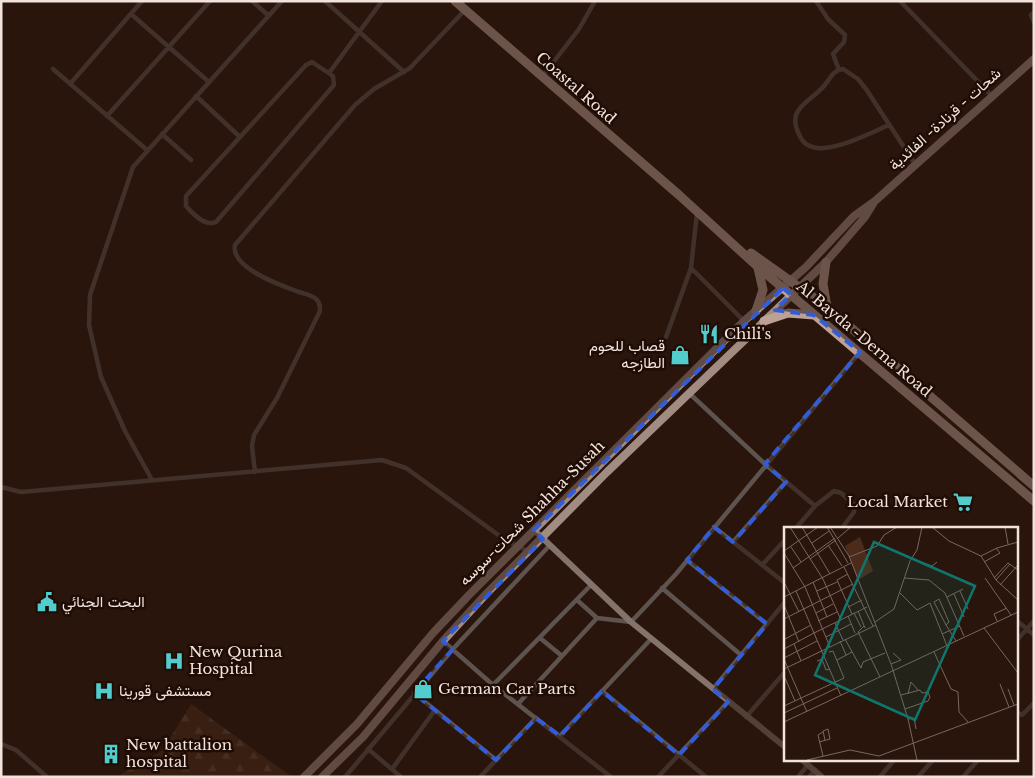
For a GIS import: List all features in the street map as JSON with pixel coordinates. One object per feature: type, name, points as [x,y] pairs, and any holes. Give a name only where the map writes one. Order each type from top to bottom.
[{"type":"highway","name":"Coastal Road","points":[[455,1],[679,195]]},
{"type":"highway","name":"Al Bayda -Derna Road","points":[[679,195],[791,296],[860,352],[1034,501]]},
{"type":"highway","name":"Al Bayda -Derna Road","points":[[679,195],[699,209],[767,266],[801,287],[827,307],[1034,486]]},
{"type":"highway","points":[[826,262],[823,284],[827,307]]},
{"type":"highway","points":[[756,311],[763,290],[758,267]]},
{"type":"highway","points":[[764,321],[788,312],[814,315]]},
{"type":"main road","name":"شحات - قرنادة- الفائدية","points":[[875,200],[1034,59]]},
{"type":"main road","name":"شحات-سوسه Shahha-Susah","points":[[322,777],[363,737],[443,641],[528,552],[543,539],[607,472],[826,262],[865,217],[875,200]]},
{"type":"main road","name":"شحات-سوسه Shahha-Susah","points":[[304,777],[357,724],[452,612],[744,321],[783,288],[854,216],[875,200]]},
{"type":"street","points":[[70,84],[142,1]]},
{"type":"street","points":[[107,116],[210,1]]},
{"type":"street","points":[[252,1],[269,16]]},
{"type":"street","points":[[152,480],[125,431],[101,377],[88,315],[90,295],[129,176],[136,162],[282,1]]},
{"type":"street","points":[[325,1],[404,72]]},
{"type":"street","points":[[329,73],[382,1]]},
{"type":"street","points":[[542,77],[579,29],[595,1]]},
{"type":"street","points":[[816,1],[828,19],[845,35],[844,42],[832,57],[839,70]]},
{"type":"street","points":[[900,1],[992,96]]},
{"type":"street","points":[[255,472],[252,446],[254,434],[277,398],[320,310],[320,306],[314,297],[273,281],[240,262],[234,255],[235,245],[355,105],[374,90],[404,72],[465,10]]},
{"type":"street","points":[[1034,12],[1031,15],[1034,22]]},
{"type":"street","points":[[131,14],[209,82]]},
{"type":"street","points":[[314,62],[329,73],[334,78],[334,85],[217,220],[211,224],[207,223],[187,208],[185,198],[307,63],[314,62]]},
{"type":"street","points":[[54,69],[147,150]]},
{"type":"street","points":[[839,70],[848,71],[858,79],[915,164]]},
{"type":"street","points":[[839,70],[798,110],[795,123],[802,140],[813,148],[823,149],[848,142],[889,125]]},
{"type":"street","points":[[196,96],[240,137]]},
{"type":"street","points":[[162,134],[191,160]]},
{"type":"street","points":[[666,337],[691,268],[697,212]]},
{"type":"street","points":[[691,268],[744,321]]},
{"type":"street","points":[[631,622],[687,560],[860,352]]},
{"type":"street","points":[[690,393],[765,464],[815,506]]},
{"type":"street","points":[[1,487],[21,492],[255,472],[356,461],[390,461],[414,473],[508,542],[528,552]]},
{"type":"street","points":[[733,542],[786,482]]},
{"type":"street","points":[[797,527],[815,506],[834,491],[841,493],[853,502],[855,509],[843,527]]},
{"type":"street","points":[[714,527],[784,582]]},
{"type":"street","points":[[534,530],[631,622],[784,746]]},
{"type":"street","points":[[762,565],[784,541]]},
{"type":"street","points":[[345,777],[414,693],[550,545]]},
{"type":"street","points":[[687,560],[767,624]]},
{"type":"street","points":[[493,686],[591,585]]},
{"type":"street","points":[[662,588],[741,655]]},
{"type":"street","points":[[577,600],[597,618],[631,622]]},
{"type":"street","points":[[712,689],[783,608]]},
{"type":"street","points":[[518,704],[597,618]]},
{"type":"street","points":[[1018,639],[1034,621]]},
{"type":"street","points":[[1018,622],[1034,636]]},
{"type":"street","points":[[540,638],[562,656]]},
{"type":"street","points":[[560,736],[651,639]]},
{"type":"street","points":[[443,641],[493,686],[611,777]]},
{"type":"street","points":[[746,716],[784,673]]},
{"type":"street","points":[[602,691],[706,777]]},
{"type":"street","points":[[414,693],[496,760]]},
{"type":"street","points":[[658,777],[728,702]]},
{"type":"street","points":[[1018,713],[1022,715],[1034,703]]},
{"type":"street","points":[[392,770],[436,710]]},
{"type":"street","points":[[480,777],[536,718]]},
{"type":"street","points":[[1,744],[16,750],[47,777]]},
{"type":"street","points":[[368,749],[402,777]]},
{"type":"street","points":[[801,760],[822,777]]},
{"type":"street","points":[[880,777],[894,760]]},
{"type":"street","points":[[918,777],[933,760]]},
{"type":"street","points":[[963,777],[978,760]]},
{"type":"street","points":[[798,777],[808,765]]},
{"type":"street","points":[[808,777],[814,770]]},
{"type":"street","points":[[600,777],[605,772]]},
{"type":"highlighted area","points":[[783,288],[791,295],[775,310],[814,315],[860,352],[765,464],[786,482],[733,542],[714,527],[687,560],[767,624],[713,689],[728,702],[679,755],[602,691],[560,736],[536,718],[496,760],[414,693],[452,650],[443,641],[543,539],[534,530]]},
{"type":"green space","points":[[191,704],[292,777],[116,777],[162,751]]},
{"type":"place","name":"Chili's","points":[[709,334]]},
{"type":"place","name":"قصاب للحوم الطازجه","points":[[680,355]]},
{"type":"place","name":"Local Market","points":[[963,502]]},
{"type":"place","name":"البحت الجنائي","points":[[47,602]]},
{"type":"place","name":"New Qurina Hospital","points":[[174,661]]},
{"type":"place","name":"German Car Parts","points":[[423,689]]},
{"type":"place","name":"مستشفى قورينا","points":[[104,691]]},
{"type":"place","name":"New battalion hospital","points":[[111,754]]}]
